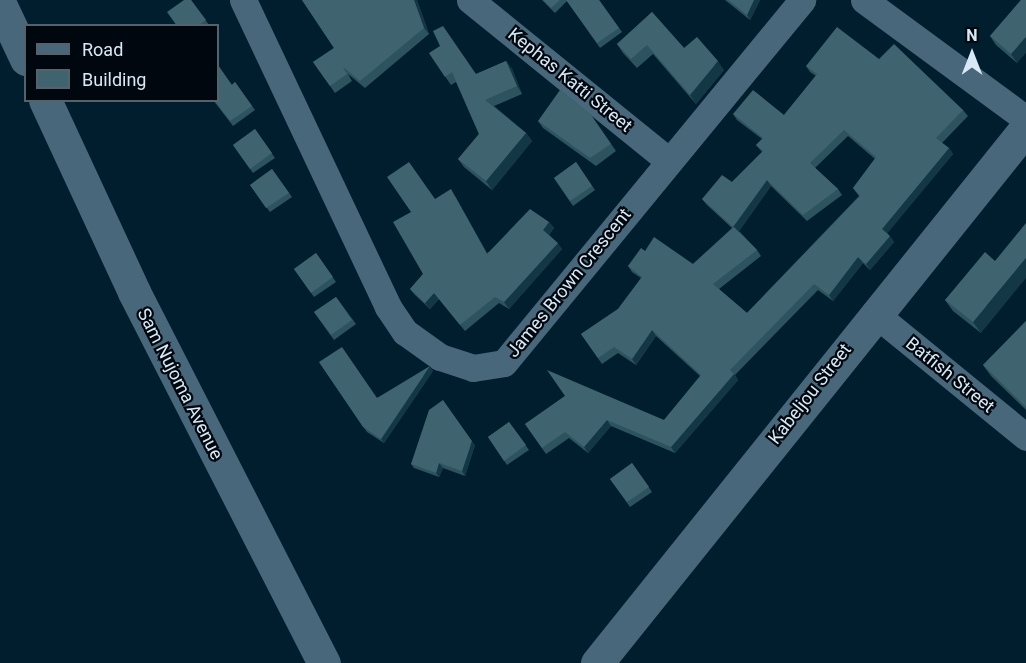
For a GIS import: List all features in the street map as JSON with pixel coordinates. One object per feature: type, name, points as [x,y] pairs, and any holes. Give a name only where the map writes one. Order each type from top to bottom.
[{"type":"street","name":"James Brown Crescent","points":[[243,0],[388,307],[405,332],[440,357],[473,368],[504,363],[802,0]]},
{"type":"street","name":"Kephas Katti Street","points":[[470,0],[669,161]]},
{"type":"street","points":[[864,0],[1026,119]]},
{"type":"street","points":[[0,4],[24,55]]},
{"type":"street","name":"Sam Nujoma Avenue","points":[[46,102],[134,292],[324,663]]},
{"type":"street","name":"Kabeljou Street","points":[[597,663],[874,313],[1026,128]]},
{"type":"street","name":"Batfish Street","points":[[874,313],[1026,437]]},
{"type":"building","points":[[184,0],[191,0],[206,20],[201,24],[176,24],[167,12]]},
{"type":"building","points":[[302,0],[414,0],[424,28],[360,81],[343,67],[347,74],[330,86],[313,62],[334,48]]},
{"type":"building","points":[[543,0],[560,0],[551,8]]},
{"type":"building","points":[[566,0],[599,0],[619,28],[597,43]]},
{"type":"building","points":[[728,0],[754,0],[747,15]]},
{"type":"building","points":[[1021,0],[1026,0],[1026,37],[1011,54],[990,36]]},
{"type":"building","points":[[652,12],[684,48],[697,37],[718,61],[690,95],[647,45],[631,59],[617,44]]},
{"type":"building","points":[[443,26],[476,74],[506,61],[517,86],[485,100],[526,133],[486,181],[458,159],[479,134],[452,72],[445,77],[429,53],[440,46],[433,31]]},
{"type":"building","points":[[837,27],[879,59],[894,44],[963,110],[936,138],[949,148],[882,229],[890,236],[866,264],[858,257],[829,295],[814,284],[730,370],[734,374],[671,447],[607,420],[584,447],[565,432],[542,448],[525,424],[565,396],[547,370],[664,420],[701,375],[652,330],[632,359],[614,347],[598,358],[581,334],[618,309],[642,277],[628,266],[641,248],[645,251],[654,237],[693,264],[734,227],[757,250],[713,284],[747,313],[860,196],[853,188],[876,157],[844,130],[810,163],[838,189],[803,215],[767,180],[733,227],[702,199],[722,175],[732,182],[763,151],[756,145],[763,138],[733,114],[753,90],[784,115],[817,74],[806,66]]},
{"type":"building","points":[[219,66],[232,85],[235,82],[252,106],[230,121],[216,102],[219,102]]},
{"type":"building","points":[[560,90],[591,115],[611,144],[590,158],[538,121]]},
{"type":"building","points":[[255,129],[272,153],[250,169],[233,145]]},
{"type":"building","points":[[409,162],[435,199],[451,189],[487,254],[530,209],[549,222],[543,230],[558,243],[504,302],[495,297],[460,325],[434,293],[425,303],[410,289],[423,274],[393,222],[411,212],[387,177]]},
{"type":"building","points":[[576,162],[592,186],[570,201],[554,178]]},
{"type":"building","points":[[272,169],[289,193],[266,208],[250,185]]},
{"type":"building","points":[[1026,223],[1026,258],[973,322],[945,300],[985,252],[995,261]]},
{"type":"building","points":[[316,253],[333,277],[311,293],[294,269]]},
{"type":"building","points":[[336,297],[352,320],[331,335],[314,312]]},
{"type":"building","points":[[1026,321],[1026,407],[983,365]]},
{"type":"building","points":[[342,347],[377,398],[430,366],[381,439],[363,427],[319,362]]},
{"type":"building","points":[[443,400],[472,441],[462,471],[439,463],[436,473],[411,464],[429,410]]},
{"type":"building","points":[[509,422],[526,445],[504,461],[488,437]]},
{"type":"building","points":[[632,463],[649,487],[627,502],[610,479]]}]
